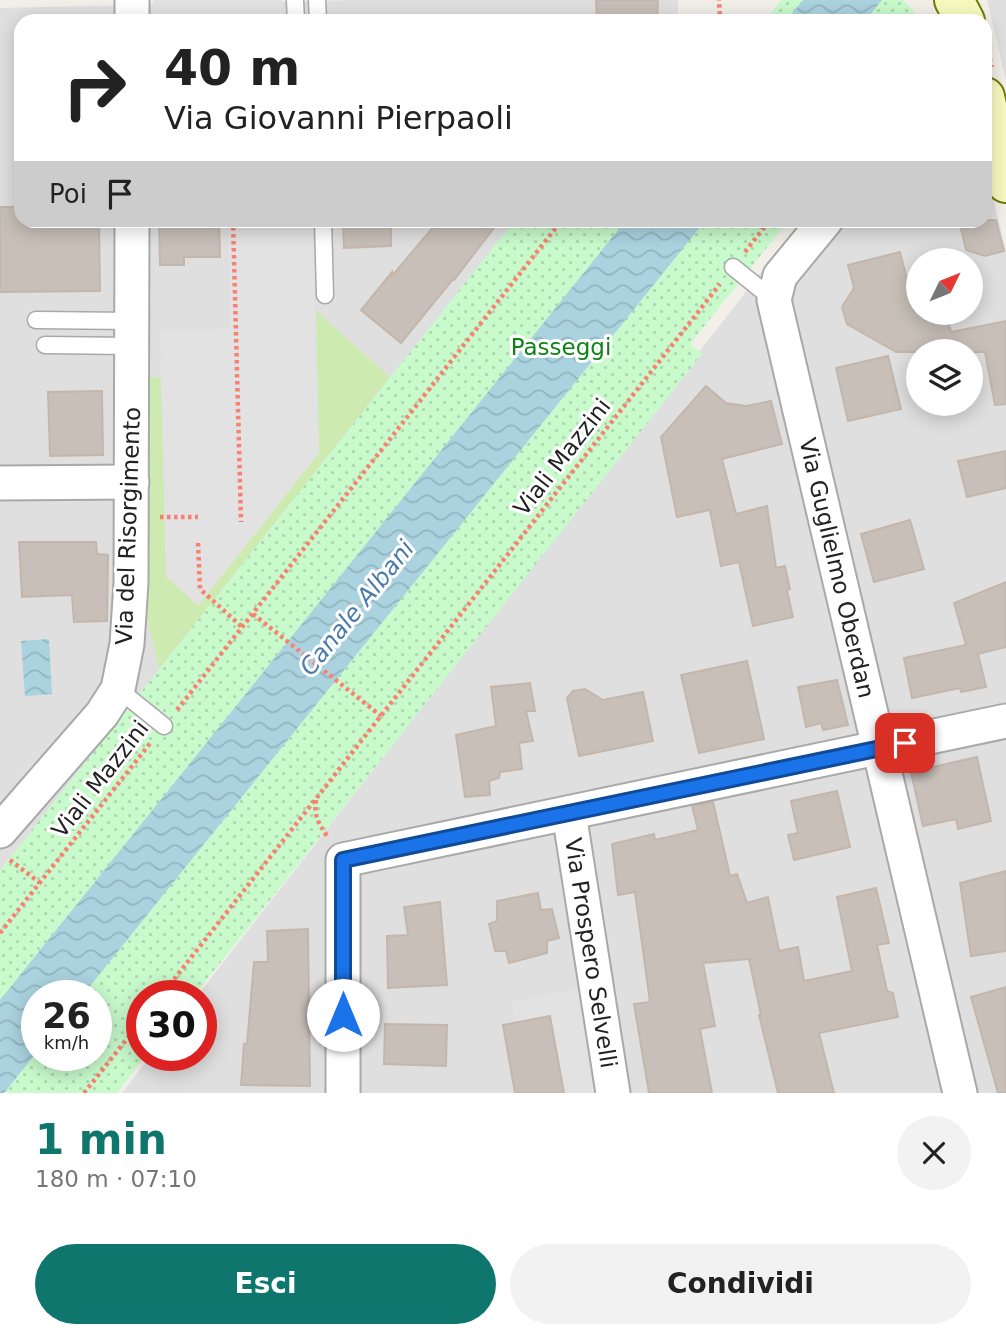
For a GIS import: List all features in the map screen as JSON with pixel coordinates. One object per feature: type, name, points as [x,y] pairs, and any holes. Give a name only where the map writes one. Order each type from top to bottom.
[{"type":"street","points":[[992,126],[1006,183]]},
{"type":"street","name":"Via del Risorgimento","points":[[5,845],[102,715],[118,689],[127,644],[131,583],[132,228]]},
{"type":"street","points":[[774,300],[780,276],[819,228]]},
{"type":"street","name":"Via Guglielmo Oberdan","points":[[774,300],[960,1093]]},
{"type":"street","points":[[0,483],[132,482]]},
{"type":"street","points":[[343,1093],[343,860],[1006,721]]},
{"type":"street","name":"Via Prospero Selvelli","points":[[569,813],[613,1093]]},
{"type":"lane","points":[[323,228],[325,295]]},
{"type":"lane","points":[[733,267],[774,300]]},
{"type":"lane","points":[[36,320],[132,333]]},
{"type":"lane","points":[[45,345],[132,333]]},
{"type":"lane","points":[[118,689],[164,726]]},
{"type":"path","points":[[233,228],[241,522]]},
{"type":"path","name":"Viali Mazzini","points":[[0,933],[556,228]]},
{"type":"path","name":"Viali Mazzini","points":[[174,980],[764,228]]},
{"type":"path","points":[[156,517],[198,517]]},
{"type":"path","points":[[198,543],[200,589],[243,627]]},
{"type":"path","points":[[253,614],[381,716]]},
{"type":"path","points":[[316,799],[314,811],[317,821],[343,860]]},
{"type":"path","points":[[5,845],[40,883]]},
{"type":"path","points":[[84,1093],[126,1040]]},
{"type":"shaded area","points":[[153,0],[282,0],[283,14],[154,14]]},
{"type":"shaded area","points":[[358,0],[678,0],[678,14],[14,14],[14,228],[516,228],[0,881],[0,8]]},
{"type":"shaded area","points":[[987,0],[1006,0],[1006,81],[992,14]]},
{"type":"shaded area","points":[[992,194],[1006,251],[1006,1093],[122,1093],[139,1071],[217,1071],[217,980],[209,980],[796,228],[992,228]]},
{"type":"shaded area","points":[[228,228],[313,228],[319,453],[198,606],[166,576],[160,331],[231,329]]},
{"type":"shaded area","points":[[589,987],[606,1093],[561,1093],[515,1023],[512,1002]]},
{"type":"green space","points":[[781,0],[903,0],[916,14],[770,14]]},
{"type":"green space","name":"Passeggi","points":[[508,228],[782,228],[690,344],[702,354],[207,980],[126,980],[126,1071],[134,1071],[117,1093],[0,1093],[0,870]]},
{"type":"green space","points":[[316,311],[390,377],[159,669],[145,608],[144,378],[161,377],[166,576],[319,453]]},
{"type":"water","points":[[803,0],[882,0],[871,14],[792,14]]},
{"type":"water","name":"Canale Albani","points":[[620,228],[699,228],[95,980],[21,980],[22,1071],[4,1093],[0,1093],[0,1000]]},
{"type":"water","points":[[49,639],[52,694],[25,696],[21,641]]},
{"type":"building","points":[[596,0],[658,0],[657,14],[597,14]]},
{"type":"building","points":[[0,207],[14,207],[14,228],[99,228],[100,291],[0,292]]},
{"type":"building","points":[[992,220],[996,220],[1004,251],[985,256],[984,248],[966,248],[961,228],[992,228]]},
{"type":"building","points":[[159,228],[219,228],[220,257],[184,257],[184,265],[160,265]]},
{"type":"building","points":[[343,228],[391,228],[391,246],[344,248]]},
{"type":"building","points":[[432,228],[494,228],[401,343],[361,310],[392,272],[392,276]]},
{"type":"building","points":[[900,252],[906,276],[906,326],[949,326],[951,332],[1006,321],[1006,404],[995,405],[983,352],[983,339],[906,339],[906,352],[896,352],[847,324],[842,307],[854,288],[848,265]]},
{"type":"building","points":[[888,356],[901,409],[848,421],[836,368]]},
{"type":"building","points":[[706,386],[726,403],[746,406],[771,401],[782,444],[722,459],[736,514],[767,506],[776,568],[785,566],[793,617],[753,626],[739,562],[721,566],[710,510],[677,517],[661,437]]},
{"type":"building","points":[[102,391],[103,455],[50,456],[48,392]]},
{"type":"building","points":[[1006,451],[1006,488],[967,497],[958,461]]},
{"type":"building","points":[[910,520],[924,569],[874,582],[861,534]]},
{"type":"building","points":[[19,542],[96,542],[97,554],[108,555],[107,621],[74,622],[72,595],[22,597]]},
{"type":"building","points":[[1006,582],[1006,647],[978,654],[986,687],[961,692],[960,688],[912,698],[904,658],[966,645],[954,603]]},
{"type":"building","points":[[747,661],[764,739],[699,753],[681,675]]},
{"type":"building","points":[[837,680],[848,725],[823,730],[821,723],[806,727],[798,687]]},
{"type":"building","points":[[530,683],[535,711],[526,711],[533,741],[519,743],[522,769],[500,772],[499,778],[489,781],[490,795],[465,797],[456,735],[496,726],[491,687]]},
{"type":"building","points":[[585,689],[603,700],[643,692],[653,741],[579,756],[567,698],[573,691]]},
{"type":"building","points":[[977,757],[991,821],[958,829],[956,819],[923,826],[911,772]]},
{"type":"building","points":[[837,791],[850,847],[794,860],[788,835],[798,833],[791,801]]},
{"type":"building","points":[[713,802],[730,876],[737,874],[747,903],[768,897],[779,951],[798,947],[804,981],[852,971],[837,897],[876,888],[889,943],[877,945],[887,991],[893,993],[898,1017],[819,1033],[834,1093],[778,1093],[749,959],[703,963],[715,1026],[700,1029],[712,1093],[649,1093],[634,1004],[650,1002],[635,892],[618,895],[612,844],[654,834],[655,840],[698,830],[692,806]]},
{"type":"building","points":[[1006,871],[1006,951],[971,956],[960,883]]},
{"type":"building","points":[[538,893],[541,910],[552,909],[559,938],[547,941],[547,953],[509,963],[506,951],[495,951],[489,924],[497,921],[497,901]]},
{"type":"building","points":[[440,902],[447,985],[388,988],[387,936],[408,935],[404,907]]},
{"type":"building","points":[[308,929],[310,1086],[241,1085],[254,962],[268,962],[267,931]]},
{"type":"building","points":[[1006,987],[1006,1093],[998,1093],[971,997]]},
{"type":"building","points":[[550,1016],[564,1093],[515,1093],[503,1025]]},
{"type":"building","points":[[385,1024],[447,1025],[446,1066],[384,1064]]},
{"type":"route","points":[[343,1015],[343,860],[905,743]]}]
